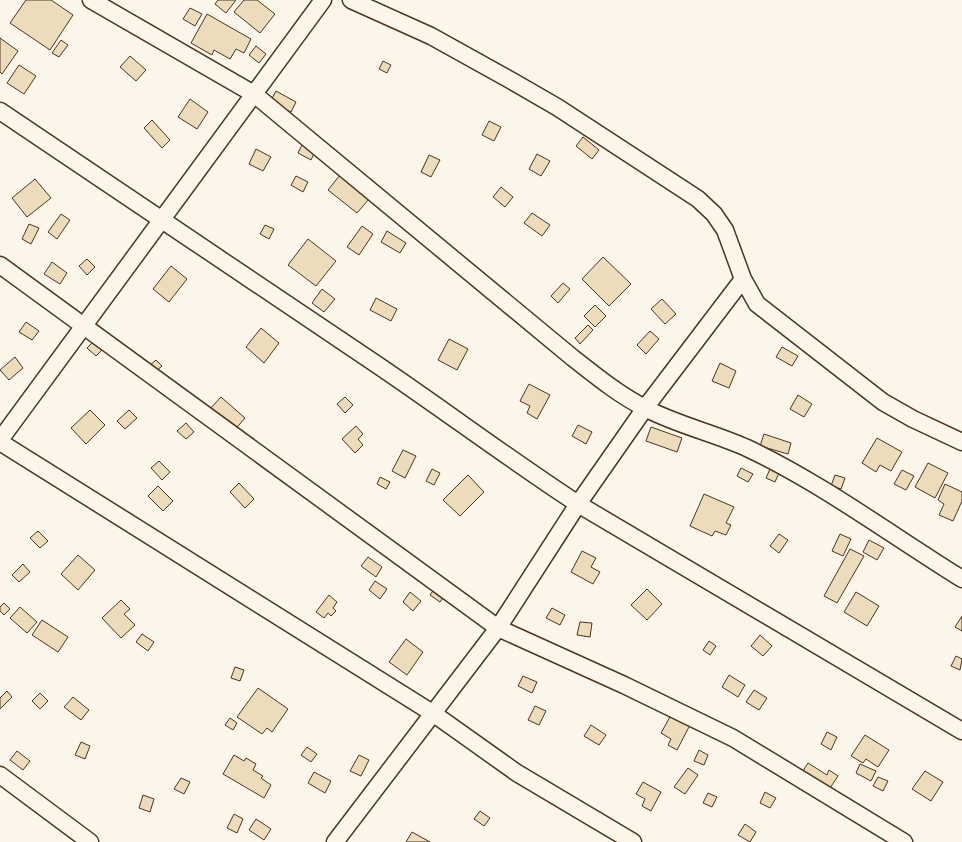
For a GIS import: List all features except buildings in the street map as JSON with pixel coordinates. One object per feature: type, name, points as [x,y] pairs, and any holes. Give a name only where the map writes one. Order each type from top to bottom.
[{"type":"street","points":[[91,0],[254,94],[607,385],[644,408],[690,428],[748,448],[822,488],[962,579]]},
{"type":"street","points":[[323,0],[82,325],[0,441],[434,714],[517,772],[633,842]]},
{"type":"street","points":[[351,0],[431,36],[512,81],[557,107],[698,199],[714,214],[726,230],[742,279],[757,304],[883,402],[913,419],[962,442]]},
{"type":"street","points":[[0,111],[160,221],[377,365],[530,473],[578,504],[962,731]]},
{"type":"street","points":[[0,264],[498,628],[624,685],[733,738],[904,842]]},
{"type":"street","points":[[335,842],[498,628],[578,504],[644,408],[742,279]]},
{"type":"street","points":[[0,775],[90,842]]}]
